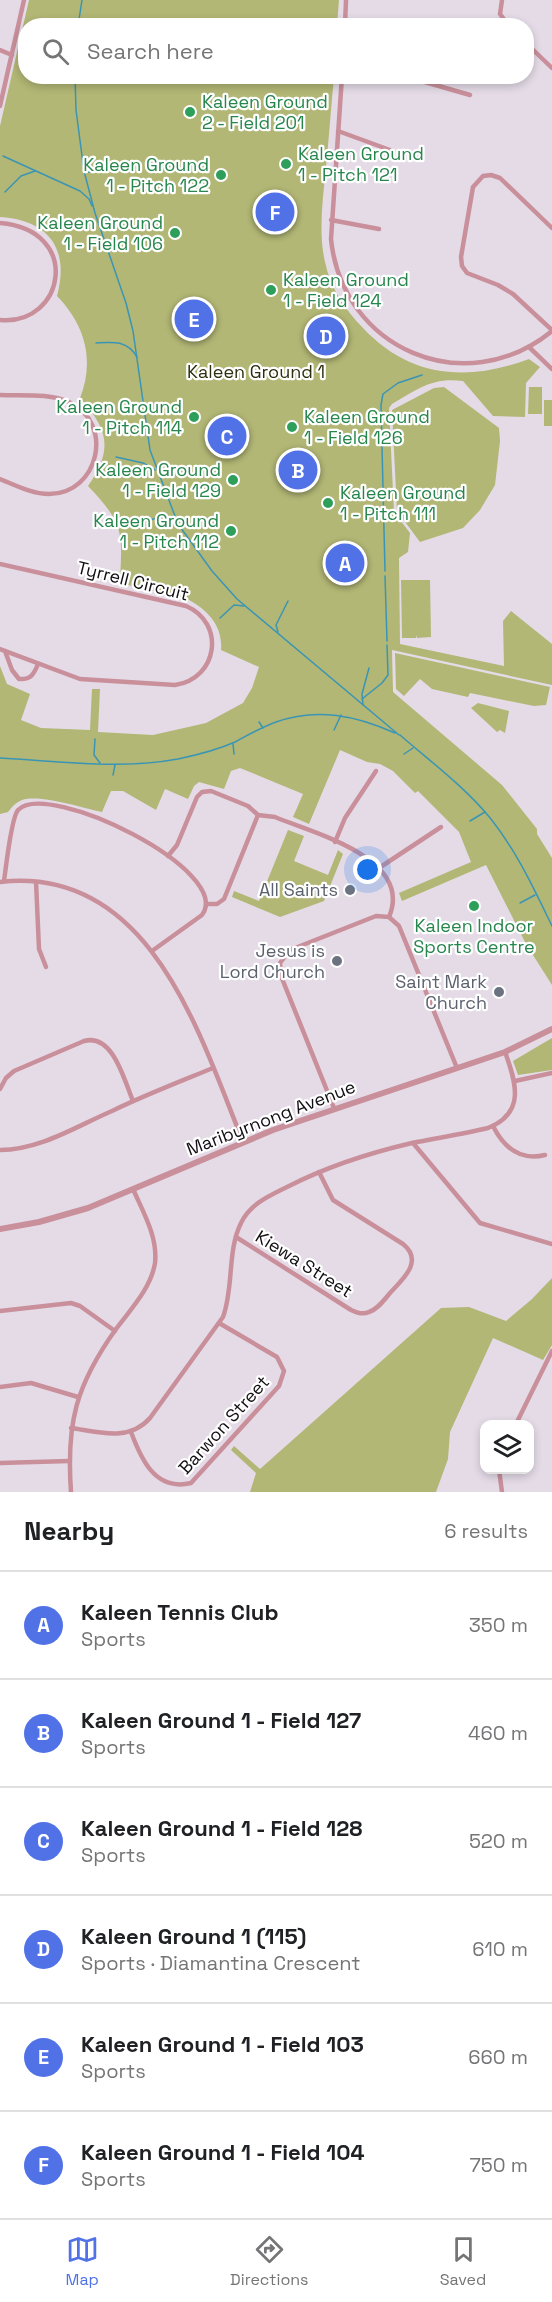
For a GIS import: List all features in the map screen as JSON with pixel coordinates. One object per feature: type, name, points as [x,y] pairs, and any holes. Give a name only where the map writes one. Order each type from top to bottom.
[{"type":"street","points":[[20,18],[24,0]]},
{"type":"street","points":[[345,18],[346,0]]},
{"type":"street","points":[[502,0],[500,11],[502,18]]},
{"type":"street","points":[[0,106],[18,28]]},
{"type":"street","points":[[0,50],[12,55]]},
{"type":"street","points":[[534,51],[552,68]]},
{"type":"street","points":[[341,84],[331,219],[334,257],[347,293],[363,316],[392,342],[426,358],[455,363],[493,361],[529,347],[552,331],[513,294],[498,285],[467,273],[461,260],[472,190],[483,176],[491,175],[500,178],[552,228]]},
{"type":"street","points":[[432,84],[471,95]]},
{"type":"street","points":[[338,131],[390,150]]},
{"type":"street","points":[[331,219],[379,229]]},
{"type":"street","points":[[0,223],[22,226],[38,234],[51,253],[55,269],[53,286],[41,306],[22,318],[0,320]]},
{"type":"street","points":[[529,347],[552,369]]},
{"type":"street","points":[[0,395],[57,398],[73,404],[82,411],[92,425],[97,447],[88,474],[80,483],[65,491],[48,494],[36,492],[0,479]]},
{"type":"street","name":"Tyrrell Circuit","points":[[0,564],[186,606],[203,618],[212,637],[212,652],[206,667],[195,678],[181,684],[86,680],[3,650]]},
{"type":"street","points":[[3,650],[19,679],[30,677],[38,664]]},
{"type":"street","points":[[335,842],[345,818],[376,771]]},
{"type":"street","points":[[168,856],[176,847],[197,796],[202,792],[213,791],[250,807],[258,815],[274,817],[363,854],[379,868],[386,878],[394,899],[389,917]]},
{"type":"street","points":[[152,951],[202,915],[208,904],[204,891],[168,856],[138,836],[104,820],[69,809],[29,804],[21,807],[15,816],[2,882],[36,882],[67,888],[97,901],[131,926],[152,951],[187,1011],[243,1142]]},
{"type":"street","points":[[208,904],[217,904],[224,899],[258,815]]},
{"type":"street","points":[[379,868],[441,827]]},
{"type":"street","points":[[36,882],[39,949],[46,967]]},
{"type":"street","points":[[334,1108],[281,976],[280,963],[285,954],[293,949],[376,916],[389,917],[401,929],[457,1068]]},
{"type":"street","name":"Maribyrnong Avenue","points":[[0,1229],[72,1214],[243,1142],[334,1108],[505,1052],[552,1029]]},
{"type":"street","points":[[0,1089],[6,1078],[14,1071],[84,1041],[95,1039],[105,1043],[109,1048],[133,1101]]},
{"type":"street","points":[[71,1428],[116,1434],[140,1427],[150,1418],[219,1323],[227,1304],[236,1237],[245,1215],[258,1202],[320,1172],[366,1155],[493,1126],[501,1121],[511,1110],[516,1096],[515,1081],[505,1052]]},
{"type":"street","points":[[0,1150],[27,1146],[49,1139],[213,1068]]},
{"type":"street","points":[[515,1081],[552,1073]]},
{"type":"street","points":[[493,1126],[502,1143],[514,1152],[529,1157],[545,1155]]},
{"type":"street","points":[[413,1143],[480,1223],[552,1244]]},
{"type":"street","name":"Kiewa Street","points":[[236,1237],[354,1312],[365,1313],[374,1309],[409,1272],[412,1263],[411,1253],[406,1245],[333,1200],[320,1172]]},
{"type":"street","points":[[71,1492],[69,1461],[71,1428],[78,1397],[94,1362],[146,1288],[154,1264],[154,1238],[133,1190]]},
{"type":"street","points":[[0,1311],[71,1303],[80,1306],[115,1332]]},
{"type":"street","name":"Barwon Street","points":[[177,1491],[191,1483],[279,1386],[283,1377],[283,1368],[277,1357],[219,1323]]},
{"type":"street","points":[[518,1420],[552,1351]]},
{"type":"street","points":[[0,1387],[31,1383],[78,1397]]},
{"type":"street","points":[[131,1431],[147,1475]]},
{"type":"street","points":[[0,1463],[69,1461]]},
{"type":"street","points":[[500,1474],[502,1492]]},
{"type":"green space","points":[[29,0],[339,0],[338,18],[25,18]]},
{"type":"green space","name":"Kaleen Ground 1","points":[[18,48],[18,84],[333,84],[321,227],[327,271],[344,306],[381,345],[420,366],[440,371],[484,371],[529,359],[540,367],[526,383],[525,417],[493,416],[463,381],[452,380],[426,385],[392,404],[389,408],[394,512],[410,533],[408,552],[399,558],[400,644],[504,666],[503,621],[511,611],[552,644],[552,685],[392,650],[393,692],[502,785],[537,829],[537,834],[552,858],[552,985],[526,944],[486,865],[402,901],[399,893],[471,862],[459,832],[418,791],[415,793],[393,771],[340,750],[309,824],[293,817],[303,794],[240,768],[231,771],[224,789],[199,782],[194,786],[188,799],[165,789],[156,810],[123,791],[111,791],[102,812],[50,800],[30,799],[20,801],[8,812],[0,814],[0,666],[7,684],[30,694],[21,720],[41,728],[90,730],[92,689],[100,689],[98,732],[153,735],[206,723],[243,703],[252,688],[259,667],[221,650],[220,634],[213,620],[203,609],[189,600],[120,583],[121,540],[119,530],[109,510],[88,486],[101,462],[104,440],[97,420],[80,398],[87,370],[85,344],[75,319],[57,296],[60,264],[51,240],[43,231],[31,224],[0,217],[0,126]]},
{"type":"green space","points":[[444,387],[499,428],[500,441],[495,485],[480,510],[463,528],[420,542],[397,511],[392,410],[434,388]]},
{"type":"green space","points":[[529,387],[542,387],[542,414],[528,414]]},
{"type":"green space","points":[[544,400],[552,400],[552,426],[544,426]]},
{"type":"green space","points":[[401,580],[430,580],[431,637],[417,638],[417,635],[416,638],[402,638]]},
{"type":"green space","points":[[395,653],[550,687],[546,705],[534,706],[470,693],[468,697],[432,689],[420,679],[404,696],[396,689]]},
{"type":"green space","points":[[478,703],[509,711],[505,733],[500,730],[497,732],[471,708]]},
{"type":"green space","points":[[288,830],[304,836],[294,861],[328,875],[338,850],[343,854],[324,901],[280,917],[232,897],[234,891],[259,901]]},
{"type":"green space","points":[[552,1038],[552,1070],[518,1075],[513,1061]]},
{"type":"green space","points":[[552,1278],[552,1345],[543,1360],[493,1338],[450,1432],[448,1459],[436,1492],[250,1492],[256,1473],[231,1450],[234,1446],[260,1469],[441,1308],[469,1307],[506,1321]]},
{"type":"waterway","points":[[79,18],[82,0]]},
{"type":"waterway","points":[[75,84],[76,110],[84,171],[133,331],[150,450],[178,524],[212,571],[237,599],[399,735]]},
{"type":"waterway","points":[[3,156],[80,191],[89,199],[92,206]]},
{"type":"waterway","points":[[99,171],[107,168]]},
{"type":"waterway","points":[[5,192],[21,176],[35,171]]},
{"type":"waterway","points":[[85,172],[95,172]]},
{"type":"waterway","points":[[96,343],[124,345],[137,357]]},
{"type":"waterway","points":[[385,571],[381,405],[383,394],[398,383],[422,375]]},
{"type":"waterway","points":[[116,457],[143,463],[155,470]]},
{"type":"waterway","points":[[132,524],[162,517],[177,523]]},
{"type":"waterway","points":[[385,576],[387,641]]},
{"type":"waterway","points":[[278,632],[276,625],[288,601]]},
{"type":"waterway","points":[[220,618],[234,605],[244,606]]},
{"type":"waterway","points":[[362,699],[382,683],[388,675],[387,645]]},
{"type":"waterway","points":[[363,705],[362,694],[369,668]]},
{"type":"waterway","points":[[0,758],[89,764],[134,764],[178,759],[214,750],[291,717],[322,714],[351,718],[395,733]]},
{"type":"waterway","points":[[334,730],[341,715]]},
{"type":"waterway","points":[[259,722],[263,728]]},
{"type":"waterway","points":[[400,735],[459,785],[491,819],[517,858],[552,926]]},
{"type":"waterway","points":[[95,739],[94,755],[100,763]]},
{"type":"waterway","points":[[233,744],[234,754]]},
{"type":"waterway","points":[[404,754],[413,748]]},
{"type":"waterway","points":[[113,775],[115,765]]},
{"type":"waterway","points":[[470,821],[485,812]]},
{"type":"waterway","points":[[520,903],[535,895]]},
{"type":"place","name":"Kaleen Ground 2 - Field 201","points":[[190,112]]},
{"type":"place","name":"Kaleen Ground 1 - Pitch 121","points":[[286,164]]},
{"type":"place","name":"Kaleen Ground 1 - Pitch 122","points":[[221,175]]},
{"type":"place","name":"Kaleen Ground 1 - Field 104","points":[[275,212]]},
{"type":"place","name":"Kaleen Ground 1 - Field 106","points":[[175,233]]},
{"type":"place","name":"Kaleen Ground 1 - Field 124","points":[[271,290]]},
{"type":"place","name":"Kaleen Ground 1 - Field 103","points":[[194,319]]},
{"type":"place","name":"Kaleen Ground 1 (115)","points":[[326,336]]},
{"type":"place","name":"Kaleen Ground 1 - Pitch 114","points":[[194,417]]},
{"type":"place","name":"Kaleen Ground 1 - Field 126","points":[[292,427]]},
{"type":"place","name":"Kaleen Ground 1 - Field 128","points":[[227,436]]},
{"type":"place","name":"Kaleen Ground 1 - Field 127","points":[[298,470]]},
{"type":"place","name":"Kaleen Ground 1 - Field 129","points":[[233,480]]},
{"type":"place","name":"Kaleen Ground 1 - Pitch 111","points":[[328,503]]},
{"type":"place","name":"Kaleen Ground 1 - Pitch 112","points":[[231,531]]},
{"type":"place","name":"Kaleen Tennis Club","points":[[345,563]]},
{"type":"place","name":"All Saints","points":[[350,890]]},
{"type":"place","name":"Kaleen Indoor Sports Centre","points":[[474,906]]},
{"type":"place","name":"Jesus is Lord Church","points":[[337,961]]},
{"type":"place","name":"Saint Mark Church","points":[[499,992]]}]
